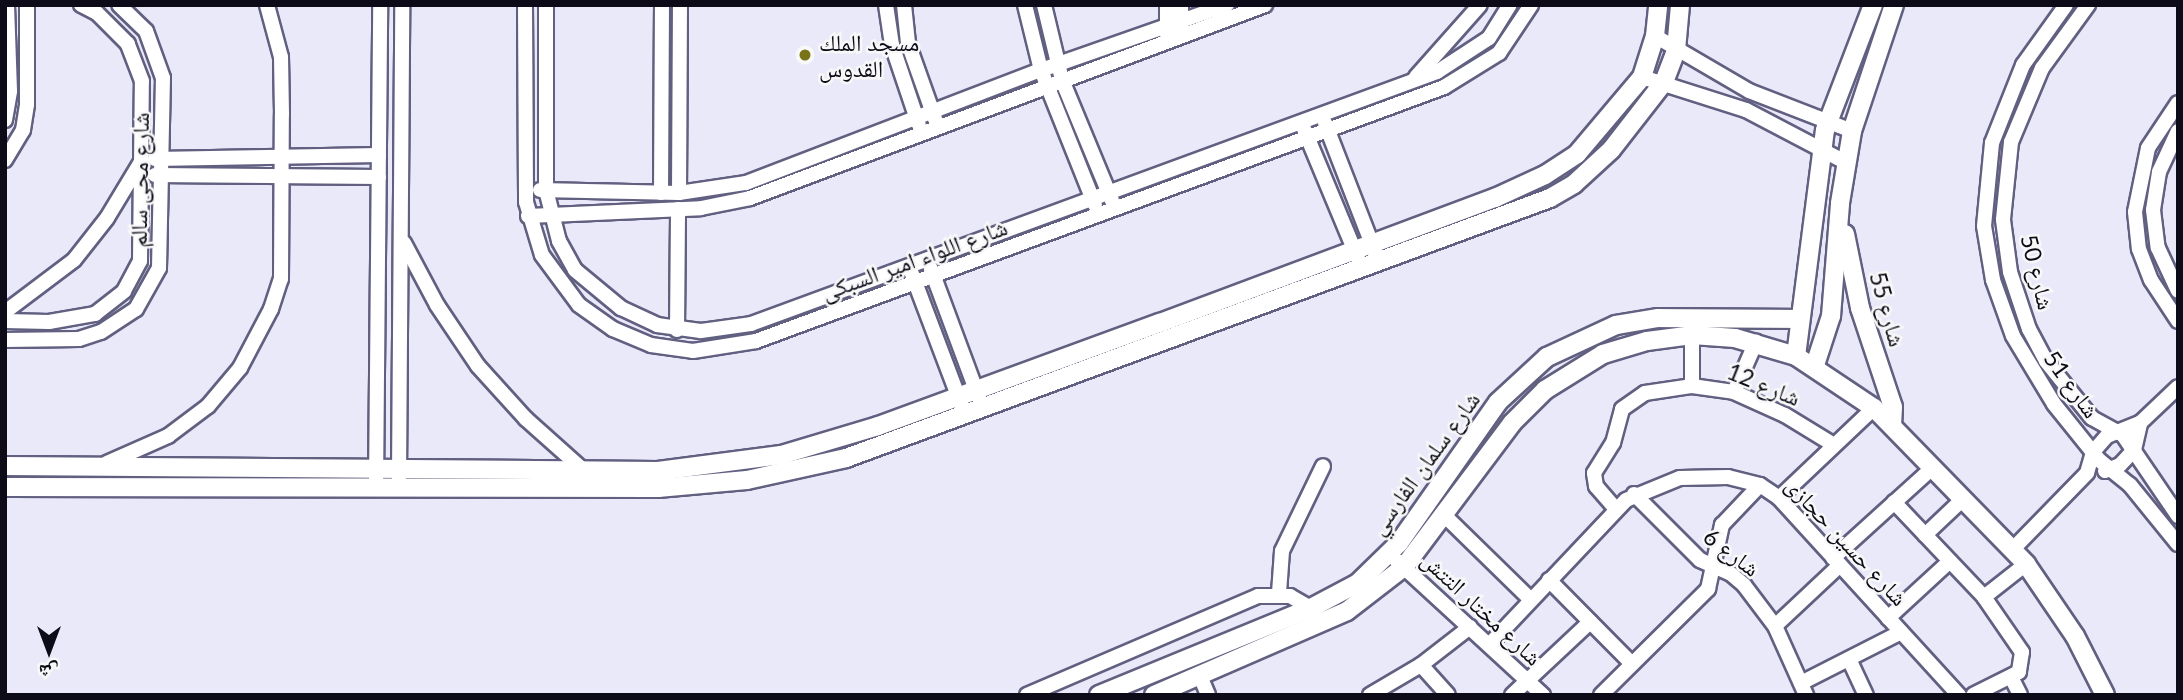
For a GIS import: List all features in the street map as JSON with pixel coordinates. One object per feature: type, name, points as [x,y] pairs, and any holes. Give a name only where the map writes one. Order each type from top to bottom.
[{"type":"street","points":[[5,120],[10,91],[7,5]]},
{"type":"street","points":[[5,160],[23,130],[27,104],[27,5]]},
{"type":"street","name":"شارع محى سالم","points":[[5,321],[76,319],[95,314],[124,291],[140,261],[142,81],[137,62],[116,29],[80,5]]},
{"type":"street","name":"شارع محى سالم","points":[[5,340],[79,338],[101,332],[136,309],[159,268],[163,78],[158,53],[146,31],[119,5]]},
{"type":"street","points":[[100,465],[146,448],[189,422],[240,368],[263,328],[281,279],[281,57],[267,5]]},
{"type":"street","points":[[376,489],[380,5]]},
{"type":"street","points":[[399,489],[402,5]]},
{"type":"street","name":"شارع اللواء امير السبكى","points":[[525,5],[528,215],[552,273],[579,304],[613,329],[670,349],[714,350],[746,344],[915,283],[1464,78],[1499,53],[1531,5]]},
{"type":"street","name":"شارع اللواء امير السبكى","points":[[545,5],[546,190],[551,214],[566,256],[589,284],[630,313],[677,330],[751,324],[1413,79],[1471,52],[1489,38],[1510,5]]},
{"type":"street","points":[[661,193],[662,5]]},
{"type":"street","points":[[679,193],[680,5]]},
{"type":"street","points":[[886,5],[892,45],[922,133]]},
{"type":"street","points":[[904,5],[908,43],[937,127]]},
{"type":"street","points":[[1025,5],[1041,70],[1099,215]]},
{"type":"street","points":[[1044,5],[1062,80],[1116,209]]},
{"type":"street","points":[[1167,5],[1174,32]]},
{"type":"street","points":[[1174,32],[1181,5]]},
{"type":"street","points":[[528,215],[678,209],[750,198],[1062,80],[1174,32],[1227,5]]},
{"type":"street","points":[[526,189],[679,193],[746,183],[1041,70],[1265,5]]},
{"type":"street","points":[[1413,79],[1480,5]]},
{"type":"street","points":[[5,466],[581,468],[658,471],[782,454],[958,397],[1355,251],[1545,175],[1577,154],[1642,77],[1655,36],[1658,5]]},
{"type":"street","points":[[5,487],[658,488],[747,480],[846,457],[965,416],[1550,198],[1574,184],[1632,127],[1664,82],[1676,50],[1680,5]]},
{"type":"street","points":[[1796,356],[1827,123],[1873,5]]},
{"type":"street","points":[[1815,365],[1831,316],[1840,203],[1852,131],[1894,5]]},
{"type":"street","name":"شارع 50","points":[[1990,264],[1984,226],[1992,143],[2023,65],[2066,5]]},
{"type":"street","name":"شارع 50","points":[[2088,5],[2059,40],[2024,104],[2011,142],[2004,180],[2008,259],[2015,295],[2046,361],[2092,418],[2115,430],[2134,450],[2143,470],[2178,516]]},
{"type":"street","points":[[2046,30],[2059,40]]},
{"type":"street","points":[[1655,36],[1749,91],[1852,131]]},
{"type":"street","points":[[1642,77],[1746,110],[1823,148],[1846,163]]},
{"type":"street","points":[[2178,103],[2148,148],[2137,190],[2139,249],[2151,280],[2178,321]]},
{"type":"street","points":[[1321,114],[1379,262]]},
{"type":"street","points":[[1301,121],[1362,268]]},
{"type":"street","points":[[2178,131],[2165,154],[2154,191],[2154,229],[2178,290]]},
{"type":"street","points":[[2148,148],[2165,154]]},
{"type":"street","points":[[5,312],[74,260],[107,218],[143,159],[379,155]]},
{"type":"street","points":[[143,175],[379,177]]},
{"type":"street","name":"شارع 55","points":[[1840,203],[1860,307],[1893,407],[1892,425]]},
{"type":"street","points":[[677,330],[678,209]]},
{"type":"street","points":[[402,239],[437,306],[478,366],[526,419],[581,468]]},
{"type":"street","points":[[927,259],[983,409]]},
{"type":"street","name":"شارع 51","points":[[1990,264],[1999,303],[2030,368],[2094,452],[2178,544]]},
{"type":"street","points":[[909,267],[965,416]]},
{"type":"street","name":"شارع سلمان الفارسي","points":[[1099,695],[1311,608],[1358,583],[1390,554],[1498,402],[1547,357],[1616,325],[1658,318],[1799,319]]},
{"type":"street","points":[[1692,335],[1692,386]]},
{"type":"street","name":"شارع سلمان الفارسي","points":[[1154,695],[1326,622],[1404,567],[1528,405],[1563,376],[1625,346],[1692,335],[1756,342],[1796,356],[1815,365],[1874,408],[1930,469],[2026,564],[2070,627],[2105,695]]},
{"type":"street","points":[[1734,392],[1756,342]]},
{"type":"street","name":"شارع 12","points":[[1615,509],[1596,486],[1594,473],[1613,443],[1622,409],[1646,393],[1692,386],[1734,392],[1785,415],[1834,445]]},
{"type":"street","name":"شارع 51","points":[[2013,549],[2087,473],[2094,452],[2115,430],[2140,423],[2178,387]]},
{"type":"street","points":[[1779,498],[1874,408]]},
{"type":"street","points":[[2087,473],[2112,469],[2134,450],[2140,423]]},
{"type":"street","points":[[1279,593],[1282,551],[1323,466]]},
{"type":"street","points":[[1774,626],[1894,502],[1930,469]]},
{"type":"street","name":"شارع حسين حجازى","points":[[1489,645],[1615,509],[1634,494],[1696,476],[1760,485],[1779,498],[1959,695]]},
{"type":"street","points":[[1601,695],[1708,589],[1722,524],[1760,485]]},
{"type":"street","name":"شارع 6","points":[[1634,494],[1700,560],[1744,585],[1774,626],[1804,689]]},
{"type":"street","points":[[1925,535],[1962,500]]},
{"type":"street","points":[[1894,502],[1984,597],[2022,652],[2023,666],[2011,677],[1973,695]]},
{"type":"street","points":[[1443,514],[1530,599]]},
{"type":"street","name":"شارع مختار التتش","points":[[1390,554],[1543,695]]},
{"type":"street","points":[[1888,618],[1950,561]]},
{"type":"street","points":[[1984,597],[2026,564]]},
{"type":"street","points":[[1549,580],[1632,664]]},
{"type":"street","points":[[1027,695],[1258,596],[1279,593],[1311,608]]},
{"type":"street","points":[[1512,695],[1590,622]]},
{"type":"street","points":[[1377,693],[1421,665],[1470,627]]},
{"type":"street","points":[[1804,689],[1849,659],[1901,632]]},
{"type":"street","points":[[1849,659],[1866,695]]},
{"type":"street","points":[[1421,665],[1448,695]]},
{"type":"street","points":[[1200,676],[1208,695]]},
{"type":"street","points":[[2011,677],[2020,695]]},
{"type":"place","name":"مسجد الملك القدوس","points":[[805,55]]}]
